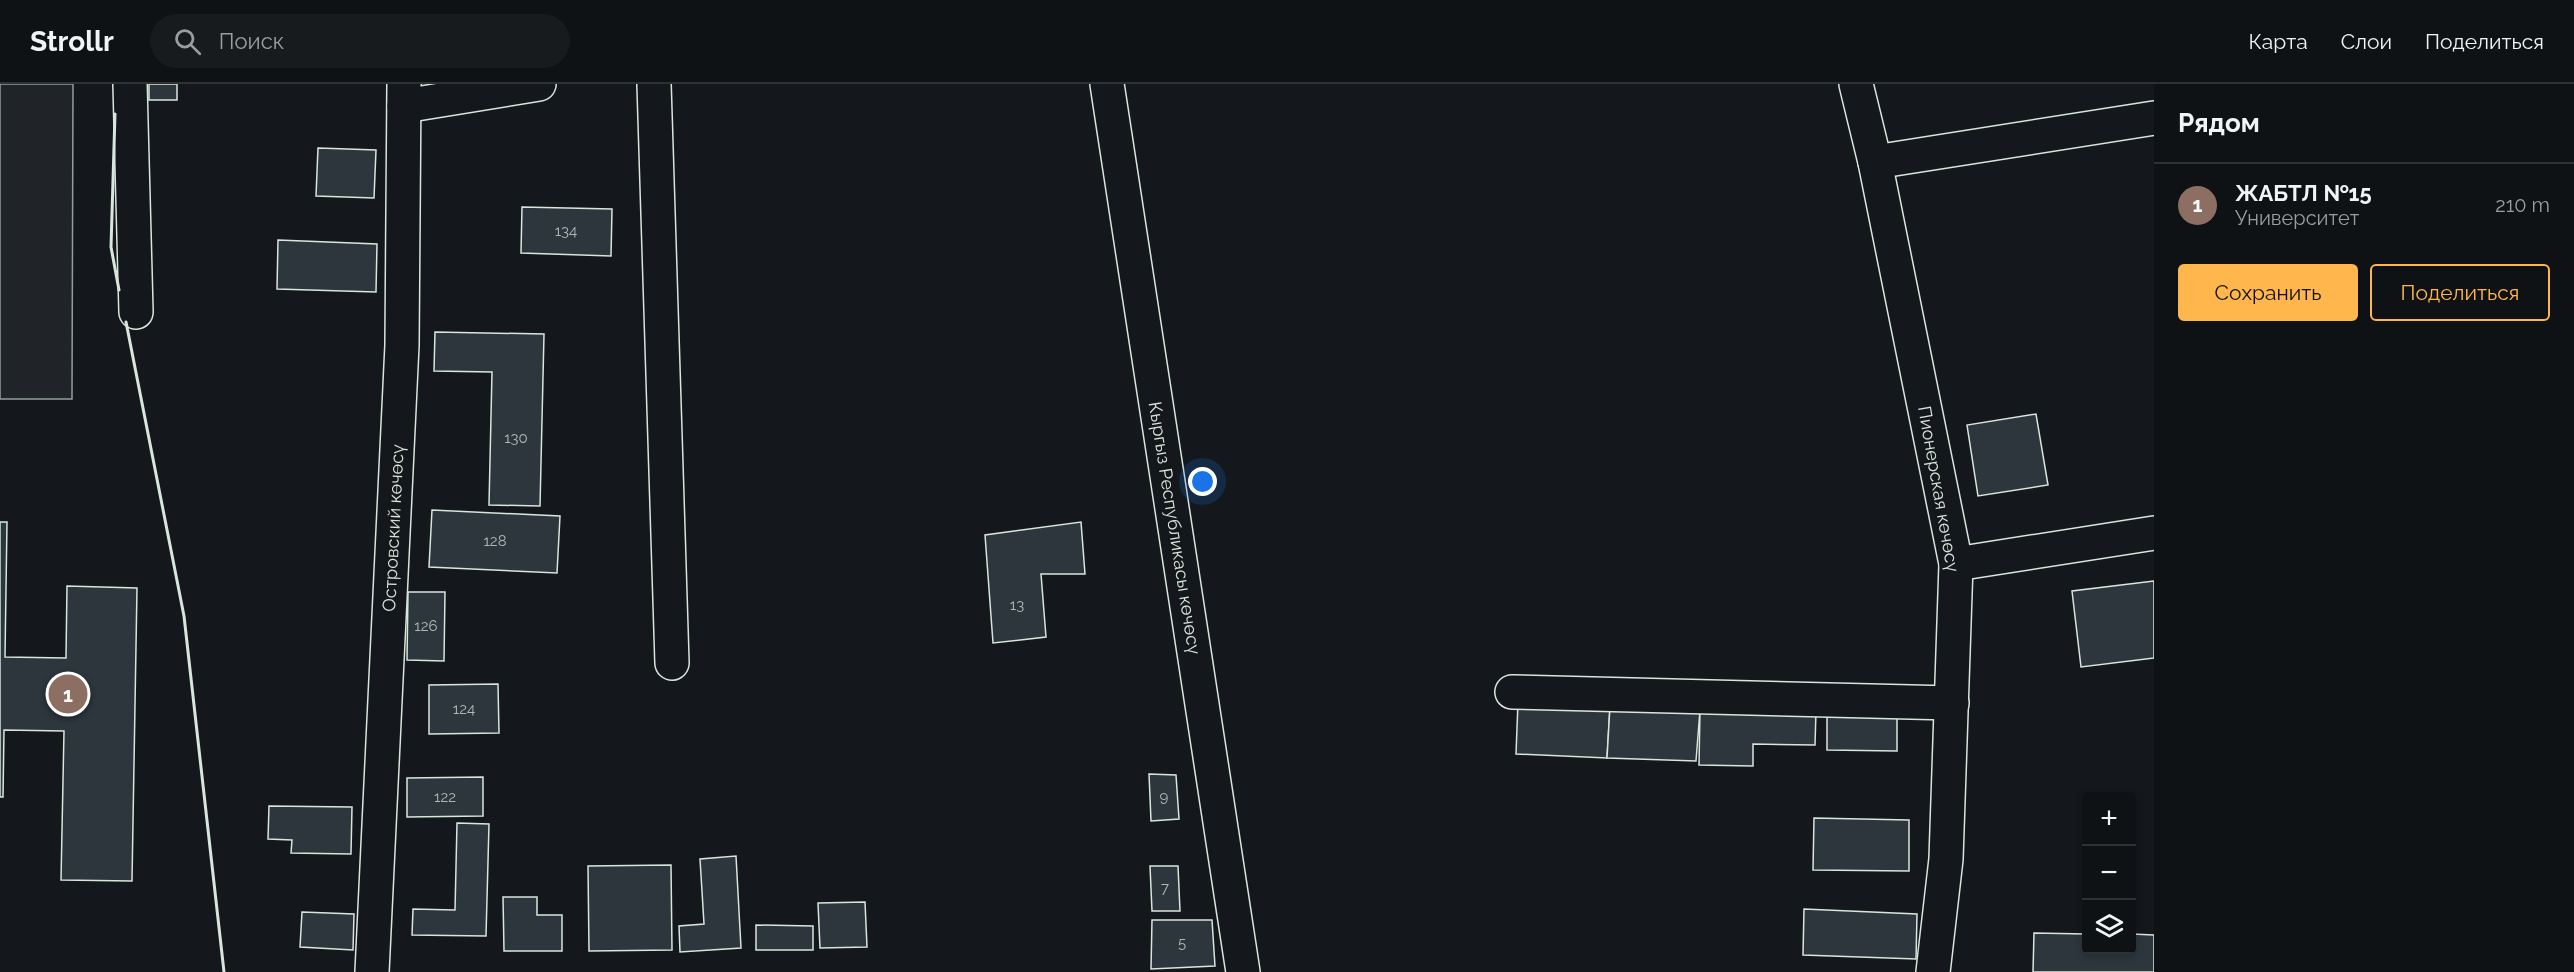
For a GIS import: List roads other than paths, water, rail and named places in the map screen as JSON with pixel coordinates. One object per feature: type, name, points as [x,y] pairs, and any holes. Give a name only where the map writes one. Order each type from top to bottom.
[{"type":"street","points":[[130,84],[136,312]]},
{"type":"street","points":[[404,95],[539,84]]},
{"type":"street","points":[[654,84],[672,663]]},
{"type":"street","name":"Кыргыз Республикасы көчөсү","points":[[1107,84],[1243,972]]},
{"type":"street","name":"Пионерская көчөсү","points":[[1856,84],[1875,162],[1956,564],[1946,859],[1933,972]]},
{"type":"street","name":"Островский көчөсү","points":[[372,972],[402,345],[404,95]]},
{"type":"street","points":[[1875,162],[2154,118]]},
{"type":"street","points":[[1956,564],[2154,533]]},
{"type":"street","points":[[1512,692],[1952,703]]},
{"type":"place","name":"ЖАБТЛ №15","points":[[68,694]]}]
